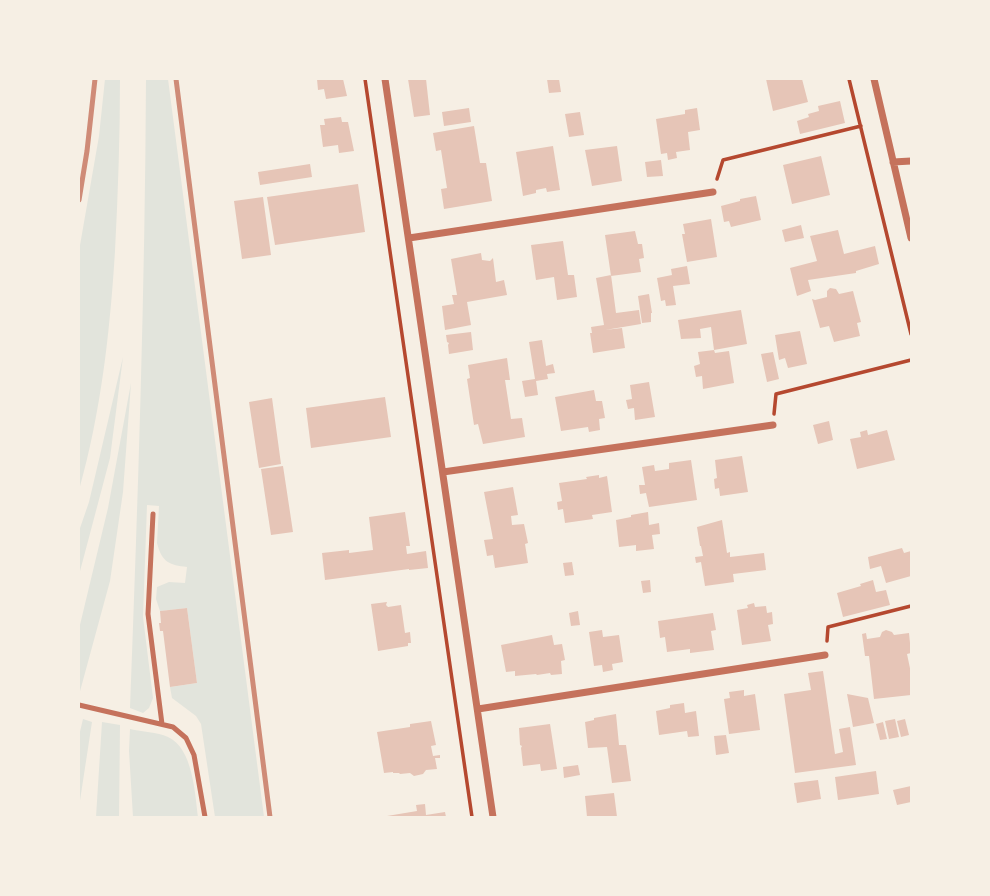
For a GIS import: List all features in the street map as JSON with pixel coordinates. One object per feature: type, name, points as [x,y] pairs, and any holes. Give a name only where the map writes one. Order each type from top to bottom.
[{"type":"street","points":[[385,79],[493,817]]},
{"type":"street","points":[[874,79],[911,238]]},
{"type":"street","points":[[892,162],[911,161]]},
{"type":"street","points":[[409,238],[713,192]]},
{"type":"street","points":[[443,472],[773,425]]},
{"type":"street","points":[[478,709],[825,655]]},
{"type":"lane","points":[[153,514],[149,614],[162,724]]},
{"type":"lane","points":[[79,705],[173,727],[186,738],[194,755],[205,817]]},
{"type":"path","points":[[365,79],[472,817]]},
{"type":"path","points":[[849,79],[911,334]]},
{"type":"path","points":[[713,192],[723,160],[861,126]]},
{"type":"path","points":[[773,425],[776,394],[911,360]]},
{"type":"path","points":[[825,655],[828,627],[911,606]]},
{"type":"shaded area","points":[[105,79],[120,79],[115,251],[103,372],[79,490],[79,251],[99,136]]},
{"type":"shaded area","points":[[146,79],[168,79],[264,817],[215,817],[201,724],[196,716],[172,698],[170,687],[197,683],[187,608],[160,611],[156,599],[157,587],[169,582],[185,583],[187,567],[171,564],[161,555],[157,543],[159,506],[147,505],[143,617],[153,698],[149,708],[143,713],[130,708],[141,394]]},
{"type":"shaded area","points":[[123,357],[110,458],[79,575],[79,531],[89,502]]},
{"type":"shaded area","points":[[131,383],[123,492],[110,581],[79,695],[79,629],[108,508]]},
{"type":"shaded area","points":[[83,719],[92,722],[79,807],[79,736]]},
{"type":"shaded area","points":[[102,722],[120,725],[119,817],[96,817]]},
{"type":"shaded area","points":[[130,729],[168,737],[183,751],[194,784],[198,817],[133,817]]},
{"type":"building","points":[[317,79],[343,79],[347,96],[326,99],[324,89],[318,90]]},
{"type":"building","points":[[408,79],[426,79],[430,115],[414,117]]},
{"type":"building","points":[[547,79],[559,79],[561,92],[549,93]]},
{"type":"building","points":[[766,79],[802,79],[808,102],[773,111]]},
{"type":"building","points":[[840,101],[845,123],[800,134],[797,121],[819,111],[818,106]]},
{"type":"building","points":[[469,108],[471,122],[444,126],[442,112]]},
{"type":"building","points":[[697,108],[700,130],[688,132],[690,150],[676,152],[677,158],[668,160],[667,153],[661,154],[656,119],[685,114],[685,110]]},
{"type":"building","points":[[580,112],[584,135],[569,137],[565,114]]},
{"type":"building","points":[[341,117],[342,122],[348,122],[354,151],[339,153],[338,145],[323,147],[320,125],[325,125],[324,119]]},
{"type":"building","points":[[474,126],[480,163],[486,163],[492,201],[444,209],[441,189],[447,188],[441,150],[436,151],[433,133]]},
{"type":"building","points":[[553,146],[560,190],[547,192],[546,188],[523,196],[516,152]]},
{"type":"building","points":[[617,146],[622,181],[592,186],[585,150]]},
{"type":"building","points":[[821,156],[830,195],[792,204],[783,165]]},
{"type":"building","points":[[661,160],[663,176],[647,177],[645,162]]},
{"type":"building","points":[[310,164],[312,177],[260,185],[258,172]]},
{"type":"building","points":[[358,184],[365,232],[275,245],[267,197]]},
{"type":"building","points":[[756,196],[761,220],[731,227],[729,221],[724,222],[721,206]]},
{"type":"building","points":[[263,197],[271,255],[242,259],[234,201]]},
{"type":"building","points":[[711,219],[717,257],[687,262],[683,224]]},
{"type":"building","points":[[801,225],[804,238],[785,242],[782,230]]},
{"type":"building","points":[[838,230],[844,254],[875,246],[879,264],[856,273],[808,280],[811,291],[797,296],[790,268],[817,261],[810,236]]},
{"type":"building","points":[[635,231],[638,244],[642,244],[644,258],[639,259],[641,272],[611,276],[605,235]]},
{"type":"building","points":[[563,241],[568,275],[574,275],[577,297],[557,300],[554,277],[536,280],[531,245]]},
{"type":"building","points":[[481,253],[482,260],[490,261],[493,258],[496,282],[504,280],[507,295],[467,302],[471,325],[445,330],[442,306],[454,304],[452,295],[457,295],[451,259]]},
{"type":"building","points":[[687,266],[690,284],[673,286],[676,305],[666,306],[665,300],[661,301],[657,278],[672,275],[671,269]]},
{"type":"building","points":[[611,275],[616,313],[639,310],[641,324],[605,330],[622,328],[625,348],[593,353],[591,327],[604,325],[596,278]]},
{"type":"building","points":[[830,288],[836,289],[839,294],[853,291],[861,322],[857,323],[860,336],[834,342],[829,326],[820,328],[812,299],[827,297]]},
{"type":"building","points":[[649,294],[651,322],[642,323],[638,296]]},
{"type":"building","points":[[741,310],[747,344],[714,350],[711,327],[700,329],[701,338],[681,339],[678,320]]},
{"type":"building","points":[[800,331],[807,364],[788,368],[785,358],[779,360],[775,335]]},
{"type":"building","points":[[471,332],[473,350],[449,354],[446,335]]},
{"type":"building","points":[[542,340],[546,366],[553,364],[555,373],[547,374],[548,379],[536,381],[538,395],[525,397],[522,381],[535,379],[529,342]]},
{"type":"building","points":[[714,350],[715,353],[729,351],[734,383],[703,389],[702,376],[696,377],[694,366],[700,364],[698,352]]},
{"type":"building","points":[[773,352],[779,379],[767,382],[761,354]]},
{"type":"building","points":[[507,358],[510,380],[505,380],[511,419],[522,418],[525,437],[483,444],[478,424],[474,425],[467,379],[470,378],[468,365]]},
{"type":"building","points":[[649,382],[655,417],[635,420],[634,408],[628,409],[626,400],[632,399],[630,385]]},
{"type":"building","points":[[594,390],[596,401],[602,401],[605,418],[599,419],[600,430],[589,432],[588,427],[561,431],[555,397]]},
{"type":"building","points":[[385,397],[391,437],[311,448],[306,408]]},
{"type":"building","points":[[272,398],[281,464],[259,468],[249,402]]},
{"type":"building","points":[[829,421],[833,440],[818,444],[813,425]]},
{"type":"building","points":[[867,430],[868,435],[887,430],[895,460],[857,469],[850,439],[861,437],[860,432]]},
{"type":"building","points":[[742,456],[748,492],[720,496],[719,488],[715,489],[715,460]]},
{"type":"building","points":[[691,460],[697,500],[649,507],[646,493],[640,494],[639,485],[645,485],[642,467],[654,465],[655,471],[669,469],[669,463]]},
{"type":"building","points":[[283,466],[293,532],[271,535],[261,469]]},
{"type":"building","points":[[599,475],[599,478],[607,476],[612,512],[592,515],[593,519],[565,523],[563,509],[558,510],[557,502],[562,501],[559,483]]},
{"type":"building","points":[[513,487],[518,515],[511,516],[512,525],[524,524],[528,563],[495,568],[493,555],[487,556],[484,540],[493,539],[484,492]]},
{"type":"building","points":[[405,512],[410,546],[406,546],[407,554],[426,551],[428,568],[325,580],[322,553],[373,550],[369,517]]},
{"type":"building","points":[[648,512],[649,525],[659,523],[660,534],[652,535],[654,549],[636,551],[636,545],[619,547],[616,520]]},
{"type":"building","points":[[722,520],[730,557],[764,553],[766,570],[733,574],[734,582],[705,586],[701,562],[696,563],[695,557],[703,556],[697,527]]},
{"type":"building","points":[[902,548],[904,553],[911,551],[911,576],[886,583],[881,566],[870,569],[868,557]]},
{"type":"building","points":[[572,562],[574,575],[565,576],[563,563]]},
{"type":"building","points":[[650,580],[651,592],[643,593],[641,581]]},
{"type":"building","points":[[873,580],[876,592],[886,590],[890,605],[843,617],[837,593]]},
{"type":"building","points":[[387,602],[388,607],[401,605],[405,633],[410,632],[411,643],[408,643],[408,646],[378,651],[371,604]]},
{"type":"building","points":[[754,603],[755,607],[766,606],[767,613],[772,612],[773,624],[768,625],[771,641],[742,645],[737,610],[748,608],[747,605]]},
{"type":"building","points":[[187,608],[197,683],[170,687],[163,631],[160,631],[160,611]]},
{"type":"building","points":[[578,611],[580,625],[571,626],[569,613]]},
{"type":"building","points":[[713,613],[716,630],[711,631],[714,650],[667,652],[665,637],[660,638],[658,621]]},
{"type":"building","points":[[602,630],[603,637],[619,635],[623,662],[612,664],[613,670],[603,672],[602,665],[594,666],[589,632]]},
{"type":"building","points":[[886,630],[894,635],[909,633],[911,653],[907,654],[911,673],[911,695],[874,699],[869,656],[865,656],[862,634],[866,633],[867,639],[880,637]]},
{"type":"building","points":[[552,635],[554,645],[562,644],[565,660],[561,661],[562,674],[515,676],[515,671],[506,672],[501,645]]},
{"type":"building","points":[[823,671],[835,754],[843,752],[839,729],[850,727],[856,765],[795,773],[784,694],[811,690],[808,673]]},
{"type":"building","points":[[744,690],[744,696],[755,694],[760,730],[729,734],[724,699],[730,698],[729,692]]},
{"type":"building","points":[[847,694],[868,698],[874,723],[853,727]]},
{"type":"building","points":[[684,703],[685,713],[696,711],[699,736],[688,737],[687,731],[659,735],[656,711]]},
{"type":"building","points":[[616,714],[619,745],[626,745],[631,781],[612,783],[607,747],[588,748],[585,722]]},
{"type":"building","points":[[895,719],[899,737],[889,739],[885,721]]},
{"type":"building","points":[[905,719],[909,735],[901,737],[897,721]]},
{"type":"building","points":[[431,721],[436,745],[431,746],[433,756],[440,755],[440,758],[435,758],[437,769],[426,770],[423,774],[414,776],[410,773],[384,773],[377,732]]},
{"type":"building","points":[[883,722],[887,739],[880,740],[876,724]]},
{"type":"building","points":[[550,724],[557,769],[541,771],[540,764],[523,766],[519,728]]},
{"type":"building","points":[[726,735],[729,753],[716,755],[714,736]]},
{"type":"building","points":[[578,765],[580,775],[564,778],[563,767]]},
{"type":"building","points":[[876,771],[879,794],[838,800],[835,777]]},
{"type":"building","points":[[818,780],[821,799],[797,803],[794,783]]},
{"type":"building","points":[[911,786],[911,802],[897,805],[893,790]]},
{"type":"building","points":[[614,793],[617,817],[587,817],[585,796]]},
{"type":"building","points":[[425,804],[426,815],[445,812],[446,817],[387,817],[417,811],[416,805]]},
{"type":"railway","points":[[79,200],[95,79]]},
{"type":"railway","points":[[176,79],[270,817]]}]
